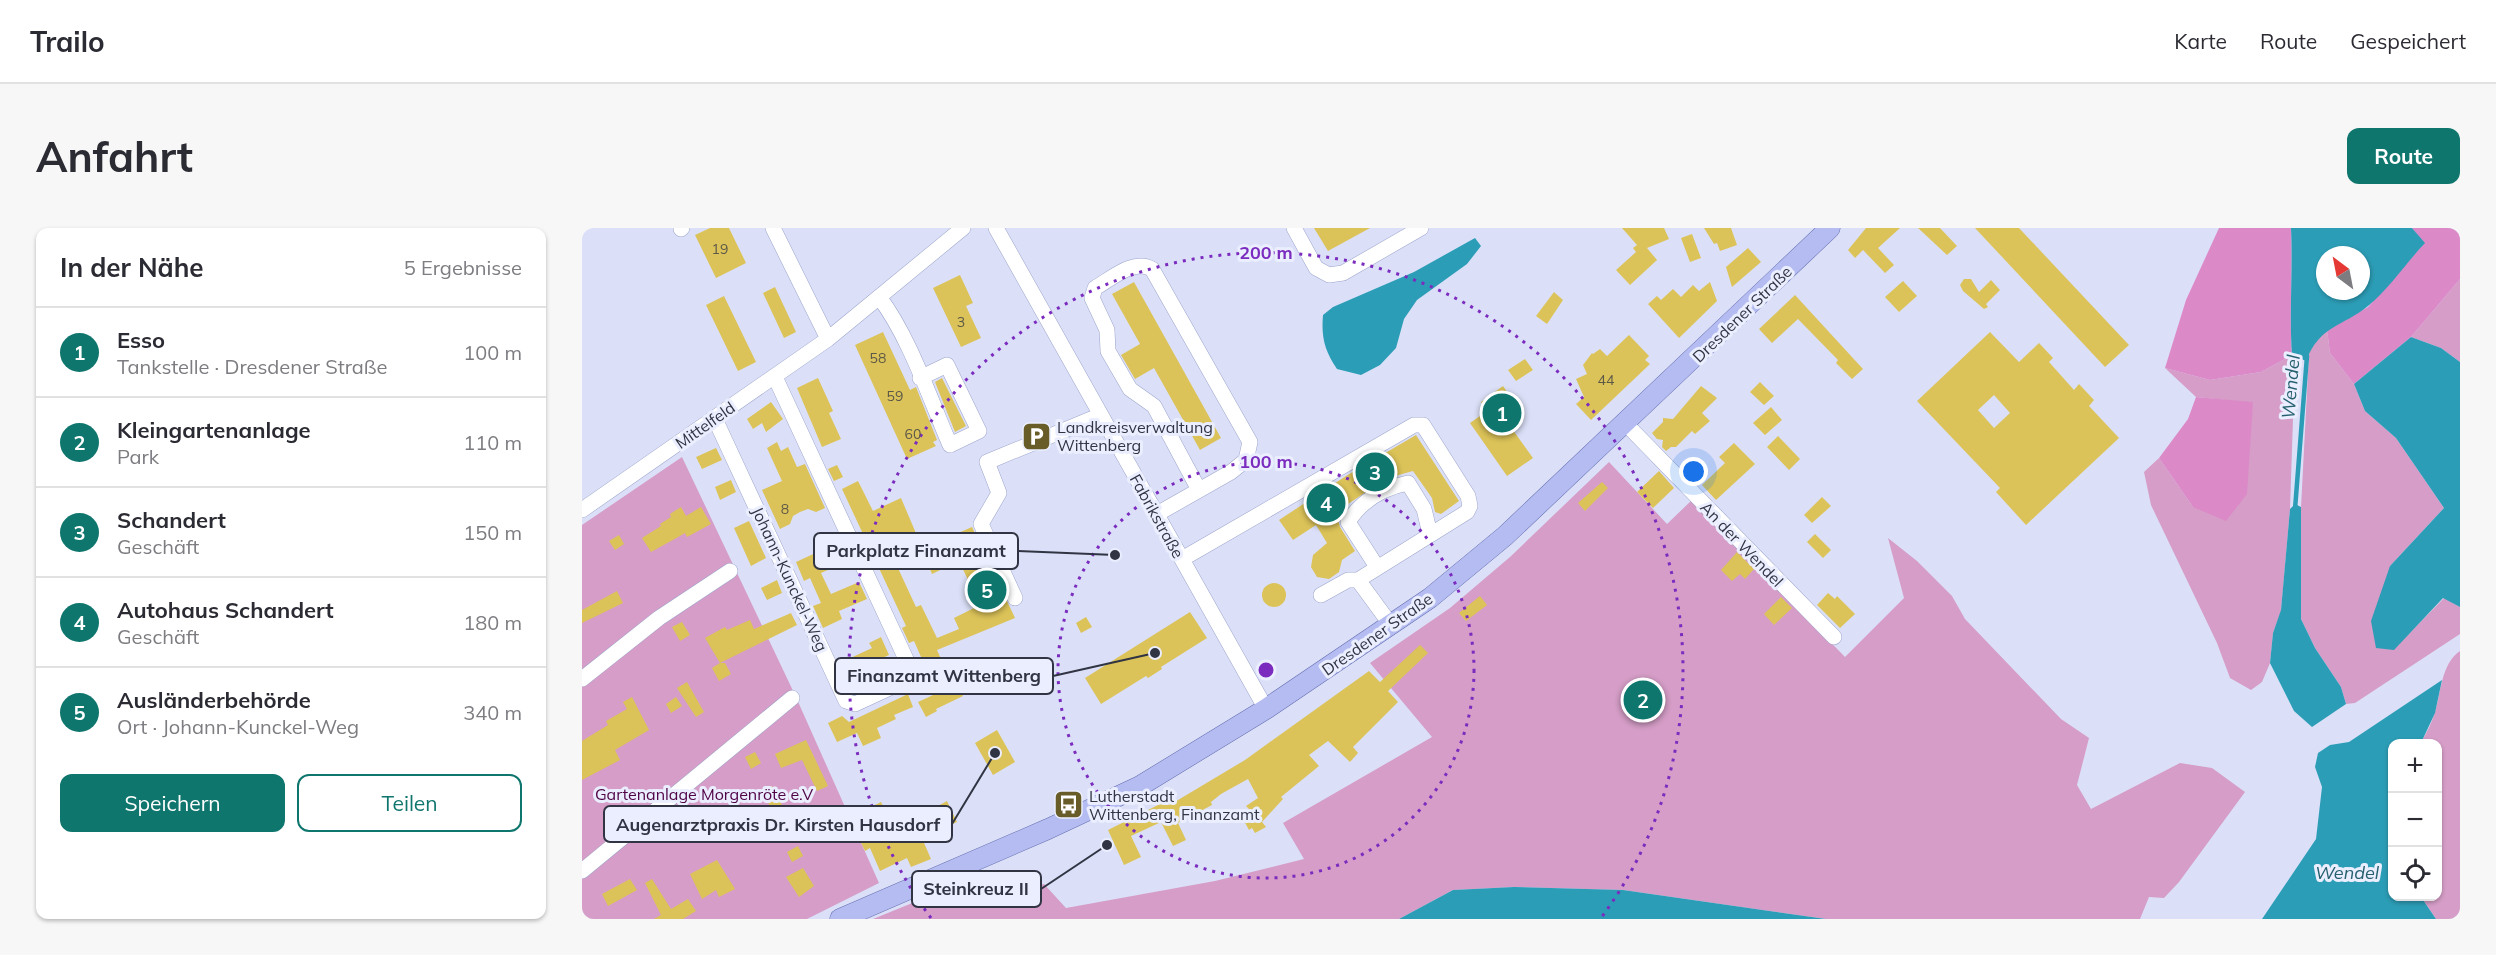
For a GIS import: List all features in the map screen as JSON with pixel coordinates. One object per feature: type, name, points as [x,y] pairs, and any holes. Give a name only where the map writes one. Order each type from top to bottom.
[{"type":"main road","name":"Dresdener Straße","points":[[840,919],[1128,792],[1189,758],[1391,625],[1487,552],[1626,424],[1830,228]]},
{"type":"street","points":[[773,228],[828,339]]},
{"type":"street","name":"Mittelfeld","points":[[582,510],[828,339],[963,228]]},
{"type":"street","name":"Fabrikstraße","points":[[996,228],[1266,709]]},
{"type":"street","points":[[1294,228],[1316,268],[1329,275],[1343,273],[1421,228]]},
{"type":"street","points":[[1157,514],[1232,472],[1246,460],[1250,442],[1152,269],[1141,265],[1133,266],[1095,288],[1092,298],[1107,330],[1108,351],[1130,389],[1154,406],[1199,490]]},
{"type":"street","points":[[879,297],[897,324],[920,378],[950,445],[979,431],[947,365],[920,378]]},
{"type":"street","name":"Johann-Kunckel-Weg","points":[[715,418],[846,701],[855,704],[909,679],[912,672],[775,376]]},
{"type":"street","points":[[1015,598],[981,524],[999,493],[987,462],[1101,415]]},
{"type":"street","name":"An der Wendel","points":[[1626,424],[1834,637]]},
{"type":"street","points":[[1182,559],[1414,425],[1423,425],[1468,496],[1470,506],[1467,512],[1358,580],[1348,580],[1321,595]]},
{"type":"street","points":[[1377,567],[1348,522],[1356,508],[1390,486],[1408,483],[1424,509],[1430,534]]},
{"type":"street","points":[[582,679],[659,618],[730,571]]},
{"type":"street","points":[[1358,580],[1391,625]]},
{"type":"street","points":[[582,871],[792,698]]},
{"type":"green space","points":[[2460,279],[2460,362],[2441,348],[2411,337]]},
{"type":"green space","points":[[2327,330],[2330,353],[2354,384],[2365,411],[2396,438],[2444,508],[2390,566],[2394,649],[2444,598],[2460,607],[2460,634],[2355,703],[2346,704],[2341,687],[2315,648],[2301,619],[2301,507],[2309,353],[2317,339]]},
{"type":"green space","points":[[2292,355],[2294,389],[2290,509],[2281,611],[2273,633],[2270,663],[2262,682],[2251,690],[2230,678],[2217,643],[2151,505],[2144,472],[2159,458],[2193,507],[2253,403],[2196,397],[2165,368],[2210,380],[2261,372]]},
{"type":"green space","name":"Gartenanlage Morgenröte e.V","points":[[682,457],[795,695],[879,883],[807,919],[582,919],[582,525]]},
{"type":"green space","points":[[1609,462],[1667,524],[1692,500],[1845,657],[1904,598],[1888,538],[1917,561],[1952,596],[1965,619],[2061,719],[2089,738],[2077,785],[2091,809],[2180,763],[2212,768],[2245,792],[2179,882],[2164,898],[2149,897],[2140,919],[1826,919],[1623,890],[1514,887],[1453,890],[1399,919],[873,919],[964,882],[976,895],[989,899],[1044,884],[1066,908],[1215,881],[1304,859],[1283,823],[1432,737],[1370,663],[1450,608],[1510,557]]},
{"type":"green space","points":[[2460,651],[2460,919],[2436,919],[2424,901],[2442,901],[2442,739],[2423,739],[2434,716],[2445,671]]},
{"type":"shaded area","points":[[2219,228],[2291,228],[2292,355],[2261,372],[2210,380],[2165,368],[2186,300]]},
{"type":"shaded area","points":[[2412,228],[2460,228],[2460,279],[2411,337],[2354,384],[2330,353],[2327,330],[2368,307],[2424,243]]},
{"type":"shaded area","points":[[2196,397],[2253,402],[2247,494],[2226,521],[2193,507],[2159,458],[2188,419]]},
{"type":"water","points":[[2291,228],[2412,228],[2425,243],[2376,299],[2325,333],[2318,340],[2306,361],[2292,355]]},
{"type":"water","points":[[1475,238],[1481,246],[1467,264],[1417,300],[1404,319],[1396,348],[1380,365],[1361,375],[1337,369],[1325,344],[1323,315],[1333,307],[1414,272]]},
{"type":"water","points":[[2411,337],[2441,348],[2460,362],[2460,607],[2443,598],[2394,650],[2376,648],[2371,621],[2390,566],[2444,508],[2396,438],[2365,411],[2354,384]]},
{"type":"water","points":[[2295,504],[2301,507],[2301,619],[2315,648],[2341,687],[2346,704],[2312,727],[2294,711],[2270,663],[2273,633],[2281,610],[2290,509]]},
{"type":"water","name":"Wendel","points":[[2442,680],[2435,713],[2423,739],[2388,739],[2388,901],[2424,901],[2436,919],[2262,919],[2316,839],[2322,787],[2315,767],[2318,753],[2330,745],[2349,742]]},
{"type":"water","points":[[1514,887],[1623,890],[1826,919],[1399,919],[1453,890]]},
{"type":"building","points":[[710,228],[729,228],[746,263],[716,278],[695,235]]},
{"type":"building","points":[[1314,228],[1370,228],[1328,251]]},
{"type":"building","points":[[1622,228],[1664,228],[1669,239],[1647,248],[1657,260],[1630,285],[1616,270],[1636,252],[1633,248],[1637,245]]},
{"type":"building","points":[[1704,228],[1731,228],[1737,245],[1720,251],[1717,243],[1714,244]]},
{"type":"building","points":[[1866,228],[1900,228],[1878,248],[1894,265],[1885,273],[1863,250],[1855,258],[1848,250]]},
{"type":"building","points":[[1918,228],[1940,228],[1957,246],[1947,255]]},
{"type":"building","points":[[1975,228],[2019,228],[2129,345],[2105,367]]},
{"type":"building","points":[[1692,234],[1701,258],[1690,262],[1681,238]]},
{"type":"building","points":[[1748,248],[1761,262],[1732,287],[1726,267]]},
{"type":"building","points":[[960,275],[973,303],[966,306],[981,338],[961,347],[933,288]]},
{"type":"building","points":[[1964,279],[1971,279],[1979,292],[1991,280],[2000,290],[1984,309],[1963,291],[1960,285]]},
{"type":"building","points":[[1903,281],[1917,296],[1899,312],[1885,297]]},
{"type":"building","points":[[1134,282],[1221,438],[1200,450],[1154,368],[1135,379],[1121,355],[1140,344],[1112,294]]},
{"type":"building","points":[[1710,282],[1717,301],[1679,338],[1648,304],[1657,296],[1661,300],[1673,289],[1681,297],[1693,285],[1699,291]]},
{"type":"building","points":[[775,287],[796,332],[784,338],[763,293]]},
{"type":"building","points":[[1554,292],[1563,300],[1547,324],[1536,316]]},
{"type":"building","points":[[1795,295],[1863,369],[1852,379],[1836,363],[1838,360],[1798,319],[1772,343],[1759,329]]},
{"type":"building","points":[[724,296],[756,362],[738,371],[706,305]]},
{"type":"building","points":[[883,332],[910,390],[916,387],[937,440],[933,442],[936,446],[907,459],[855,345]]},
{"type":"building","points":[[1990,332],[2019,362],[2039,343],[2053,358],[2049,362],[2074,390],[2079,384],[2094,400],[2089,406],[2119,438],[2026,525],[1996,492],[2000,488],[1917,401]],"holes":[[[1994,395],[2010,413],[1994,428],[1978,410]]]},
{"type":"building","points":[[1629,335],[1649,356],[1645,360],[1650,364],[1591,420],[1576,404],[1584,397],[1576,379],[1587,374],[1583,365],[1592,353],[1600,349],[1607,356]]},
{"type":"building","points":[[1525,359],[1533,370],[1516,381],[1508,370]]},
{"type":"building","points":[[818,378],[833,411],[829,413],[841,439],[822,447],[797,388]]},
{"type":"building","points":[[942,378],[966,426],[955,432],[935,382]]},
{"type":"building","points":[[1760,382],[1774,396],[1764,405],[1750,392]]},
{"type":"building","points":[[1503,386],[1524,416],[1510,426],[1533,458],[1507,476],[1470,423],[1487,411],[1481,402]]},
{"type":"building","points":[[1701,386],[1717,398],[1702,413],[1710,421],[1695,434],[1692,431],[1676,447],[1671,447],[1666,451],[1662,447],[1663,440],[1657,439],[1652,433],[1663,422],[1663,418],[1673,419]]},
{"type":"building","points":[[771,402],[783,419],[766,432],[762,423],[753,429],[747,419]]},
{"type":"building","points":[[1771,407],[1782,420],[1765,435],[1753,423]]},
{"type":"building","points":[[1416,435],[1459,501],[1441,514],[1435,512],[1432,498],[1413,471],[1395,476],[1393,474],[1342,508],[1344,511],[1338,520],[1340,527],[1355,551],[1342,560],[1339,572],[1329,579],[1317,577],[1311,567],[1313,555],[1327,543],[1316,525],[1293,540],[1279,520],[1346,476]]},
{"type":"building","points":[[1778,436],[1800,459],[1789,470],[1767,447]]},
{"type":"building","points":[[777,442],[781,451],[788,447],[797,467],[805,464],[825,508],[816,512],[808,509],[800,512],[793,516],[790,524],[780,529],[762,490],[782,481],[767,448]]},
{"type":"building","points":[[1734,443],[1755,464],[1716,500],[1702,485],[1725,463],[1719,457]]},
{"type":"building","points":[[716,448],[722,460],[702,469],[696,457]]},
{"type":"building","points":[[837,465],[843,477],[834,481],[828,469]]},
{"type":"building","points":[[1659,471],[1674,488],[1653,508],[1637,492]]},
{"type":"building","points":[[731,480],[736,492],[720,500],[715,487]]},
{"type":"building","points":[[858,481],[873,511],[901,498],[918,538],[890,551],[916,607],[921,605],[937,638],[959,629],[954,618],[980,605],[959,561],[932,574],[922,549],[972,527],[1015,618],[937,650],[941,659],[925,666],[914,641],[909,643],[902,628],[906,626],[842,489]]},
{"type":"building","points":[[1602,482],[1608,488],[1585,511],[1578,503]]},
{"type":"building","points":[[1822,497],[1831,506],[1812,523],[1804,515]]},
{"type":"building","points":[[681,507],[686,516],[701,507],[711,524],[687,537],[685,533],[651,552],[642,538],[661,526],[660,524],[671,517],[670,514]]},
{"type":"building","points":[[749,521],[766,558],[751,566],[734,528]]},
{"type":"building","points":[[1815,534],[1831,550],[1823,558],[1807,542]]},
{"type":"building","points":[[619,535],[624,544],[615,550],[609,541]]},
{"type":"building","points":[[822,550],[830,569],[821,573],[831,594],[859,582],[867,599],[839,611],[842,619],[823,628],[813,606],[821,603],[810,578],[804,581],[796,562]]},
{"type":"building","points":[[1737,552],[1754,569],[1745,579],[1740,574],[1732,581],[1721,570]]},
{"type":"building","points":[[777,580],[782,593],[767,600],[761,588]]},
{"type":"building","points":[[1274,583],[1279,584],[1285,590],[1285,600],[1279,606],[1274,607],[1269,606],[1263,600],[1262,595],[1263,590],[1269,584]]},
{"type":"building","points":[[617,591],[623,603],[582,623],[582,610]]},
{"type":"building","points":[[1828,593],[1835,599],[1837,596],[1855,614],[1840,628],[1817,605]]},
{"type":"building","points":[[1480,596],[1487,605],[1466,621],[1459,613]]},
{"type":"building","points":[[1781,597],[1792,608],[1774,625],[1764,614]]},
{"type":"building","points":[[1190,612],[1207,638],[1161,667],[1162,669],[1148,678],[1146,676],[1101,704],[1085,678]]},
{"type":"building","points":[[791,613],[797,625],[720,663],[705,638],[725,627],[727,630],[750,620],[754,629]]},
{"type":"building","points":[[1086,617],[1092,627],[1081,633],[1076,623]]},
{"type":"building","points":[[682,622],[690,635],[680,641],[672,627]]},
{"type":"building","points":[[881,637],[889,655],[850,673],[844,661],[872,648],[869,643]]},
{"type":"building","points":[[1420,645],[1428,653],[1388,691],[1398,702],[1353,747],[1358,753],[1350,762],[1328,741],[1309,755],[1319,766],[1281,797],[1283,799],[1262,822],[1266,827],[1255,833],[1252,828],[1249,830],[1242,817],[1249,809],[1246,806],[1258,798],[1248,779],[1221,794],[1211,802],[1212,805],[1178,823],[1186,840],[1173,846],[1161,822],[1131,836],[1141,857],[1124,865],[1108,830],[1170,799],[1173,803],[1245,760],[1369,671],[1380,682]]},
{"type":"building","points":[[725,663],[731,674],[719,681],[712,668]]},
{"type":"building","points":[[954,677],[963,696],[936,709],[937,711],[926,717],[918,702],[946,689],[943,682]]},
{"type":"building","points":[[687,682],[704,712],[696,717],[677,688]]},
{"type":"building","points":[[908,694],[913,707],[894,715],[896,719],[877,728],[881,738],[863,746],[857,733],[837,742],[828,723],[842,716],[849,722]]},
{"type":"building","points":[[632,697],[649,730],[615,750],[620,760],[582,780],[582,741],[608,725],[606,721],[627,709],[623,702]]},
{"type":"building","points":[[676,697],[682,706],[671,713],[666,704]]},
{"type":"building","points":[[997,730],[1015,762],[993,775],[975,743]]},
{"type":"building","points":[[806,740],[828,786],[817,791],[802,760],[781,768],[775,754]]},
{"type":"building","points":[[755,752],[761,763],[751,769],[745,757]]},
{"type":"building","points":[[772,786],[782,805],[772,810],[762,791]]},
{"type":"building","points":[[947,801],[957,822],[946,827],[936,807]]},
{"type":"building","points":[[881,802],[888,816],[908,806],[931,859],[911,867],[907,858],[880,871],[870,848],[865,851],[849,818]]},
{"type":"building","points":[[798,846],[803,856],[792,862],[787,852]]},
{"type":"building","points":[[717,860],[735,889],[719,897],[716,890],[702,899],[690,874]]},
{"type":"building","points":[[803,868],[814,886],[799,897],[786,877]]},
{"type":"building","points":[[630,879],[637,890],[608,906],[602,894]]},
{"type":"building","points":[[652,879],[671,909],[688,899],[696,911],[683,919],[654,919],[661,915],[645,883]]},
{"type":"waterway","name":"Wendel","points":[[2295,509],[2307,356]]},
{"type":"place","name":"Esso","points":[[1502,413]]},
{"type":"place","name":"Landkreisverwaltung Wittenberg","points":[[1036,436]]},
{"type":"place","name":"Schandert","points":[[1375,472]]},
{"type":"place","name":"Autohaus Schandert","points":[[1326,503]]},
{"type":"place","name":"Parkplatz Finanzamt","points":[[1115,555]]},
{"type":"place","name":"Ausländerbehörde","points":[[987,590]]},
{"type":"place","name":"Finanzamt Wittenberg","points":[[1155,653]]},
{"type":"place","name":"Kleingartenanlage","points":[[1643,700]]},
{"type":"place","name":"Augenarztpraxis Dr. Kirsten Hausdorf","points":[[995,753]]},
{"type":"place","name":"Lutherstadt Wittenberg, Finanzamt","points":[[1068,805]]},
{"type":"place","name":"Steinkreuz II","points":[[1107,845]]}]
